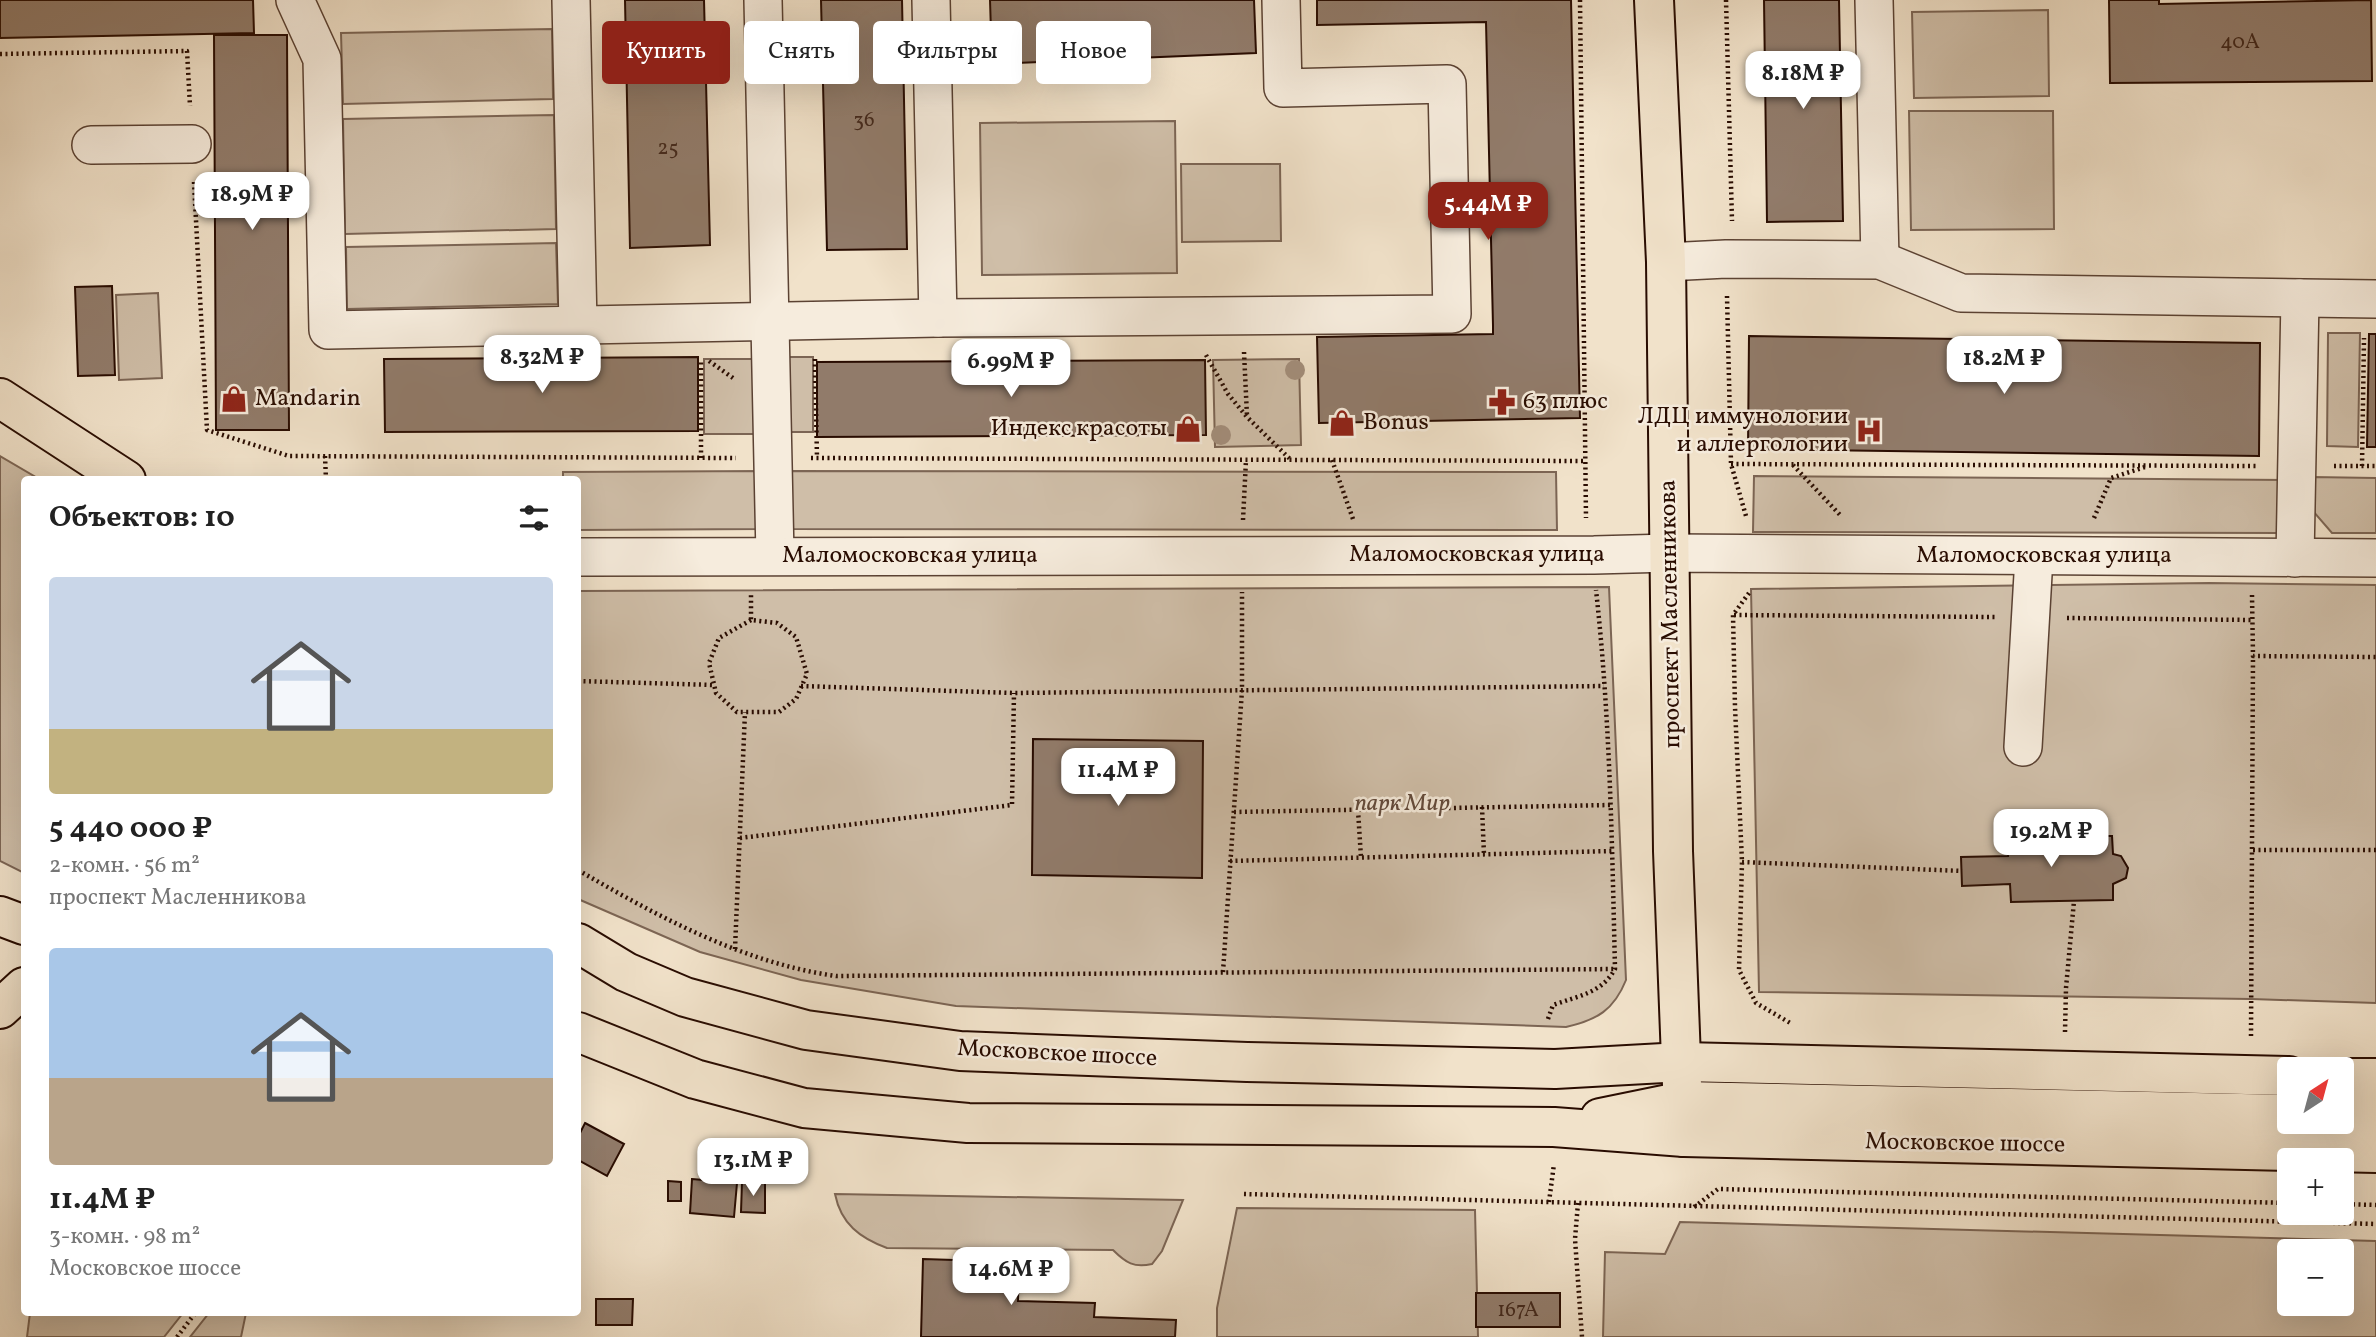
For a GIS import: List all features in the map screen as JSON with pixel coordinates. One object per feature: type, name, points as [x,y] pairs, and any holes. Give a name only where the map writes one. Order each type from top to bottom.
[{"type":"main road","name":"проспект Масленникова","points":[[1654,0],[1666,262],[1673,851],[1683,1119]]},
{"type":"main road","points":[[0,398],[120,476]]},
{"type":"main road","points":[[0,916],[21,924]]},
{"type":"main road","name":"Московское шоссе","points":[[581,945],[626,972],[685,997],[806,1030],[960,1051],[1247,1062],[1555,1069],[1682,1062],[2277,1076]]},
{"type":"main road","points":[[0,1009],[21,990]]},
{"type":"main road","name":"Московское шоссе","points":[[581,1033],[695,1079],[804,1108],[968,1123],[1555,1141],[1683,1119],[2277,1114]]},
{"type":"main road","name":"Московское шоссе","points":[[1555,1069],[1683,1119],[2376,1153]]},
{"type":"main road","points":[[2354,1077],[2376,1078]]},
{"type":"main road","points":[[2354,1115],[2376,1116]]},
{"type":"street","points":[[295,0],[322,59],[328,330],[938,318],[1452,314],[1447,84],[1283,88],[1281,0]]},
{"type":"street","points":[[571,0],[578,324]]},
{"type":"street","points":[[763,0],[773,458],[763,556]]},
{"type":"street","points":[[931,0],[938,318]]},
{"type":"street","points":[[1874,0],[1880,260]]},
{"type":"street","points":[[91,145],[192,144]]},
{"type":"street","points":[[1666,262],[1726,259],[1880,260],[1961,293],[2300,298],[2370,314]]},
{"type":"street","points":[[2295,558],[2300,298]]},
{"type":"street","name":"Маломосковская улица","points":[[581,557],[1670,553],[2376,558]]},
{"type":"street","points":[[2023,747],[2034,556]]},
{"type":"path","points":[[1580,0],[1586,530]]},
{"type":"path","points":[[2362,466],[2370,314]]},
{"type":"path","points":[[1243,316],[1247,417]]},
{"type":"path","points":[[814,355],[817,458]]},
{"type":"path","points":[[1206,355],[1228,394],[1247,417],[1291,460]]},
{"type":"path","points":[[701,356],[701,458]]},
{"type":"path","points":[[207,430],[289,456],[325,457],[1584,461]]},
{"type":"path","points":[[325,457],[326,476]]},
{"type":"path","points":[[1223,972],[1242,690],[1241,555],[1245,460]]},
{"type":"path","points":[[1332,460],[1365,555]]},
{"type":"path","points":[[1750,527],[1731,464],[2376,466]]},
{"type":"path","points":[[1793,464],[1877,555]]},
{"type":"path","points":[[2093,521],[2111,478],[2149,466]]},
{"type":"path","points":[[751,620],[763,556]]},
{"type":"path","points":[[1548,1019],[1553,1005],[1599,988],[1608,982],[1615,969],[1611,805],[1595,583]]},
{"type":"path","points":[[2251,1037],[2252,583]]},
{"type":"path","points":[[1751,589],[1733,615],[1742,862],[1739,970],[1756,1003],[1793,1024]]},
{"type":"path","points":[[751,620],[777,623],[796,638],[807,674],[796,699],[779,712],[737,712],[716,693],[714,685],[709,663],[719,638],[751,620]]},
{"type":"path","points":[[2253,656],[2376,657]]},
{"type":"path","points":[[581,681],[714,685]]},
{"type":"path","points":[[801,686],[1014,693],[1604,686]]},
{"type":"path","points":[[740,838],[1012,805],[1014,693]]},
{"type":"path","points":[[735,949],[745,712]]},
{"type":"path","points":[[1234,812],[1611,805]]},
{"type":"path","points":[[1482,807],[1484,855]]},
{"type":"path","points":[[1358,810],[1361,858]]},
{"type":"path","points":[[2252,849],[2376,850]]},
{"type":"path","points":[[1230,861],[1612,851]]},
{"type":"path","points":[[1742,862],[1962,871]]},
{"type":"path","points":[[581,872],[618,893],[735,949],[777,964],[836,975],[1615,969]]},
{"type":"path","points":[[2066,1023],[2074,901]]},
{"type":"path","points":[[2052,1033],[2065,1034]]},
{"type":"path","points":[[1549,1202],[1555,1141]]},
{"type":"path","points":[[1693,1207],[1718,1189],[2277,1203]]},
{"type":"path","points":[[1244,1194],[2376,1224]]},
{"type":"path","points":[[1578,1203],[1575,1239],[1582,1337]]},
{"type":"path","points":[[2354,1204],[2376,1205]]},
{"type":"path","points":[[177,1337],[193,1316]]},
{"type":"green space","points":[[2048,10],[2049,96],[1914,98],[1912,12]]},
{"type":"green space","points":[[552,29],[553,99],[343,104],[341,33]]},
{"type":"green space","points":[[1909,111],[2053,111],[2054,229],[1911,230]]},
{"type":"green space","points":[[554,115],[556,229],[345,234],[343,119]]},
{"type":"green space","points":[[1175,121],[1177,273],[982,275],[980,123]]},
{"type":"green space","points":[[1181,164],[1280,164],[1281,241],[1182,242]]},
{"type":"green space","points":[[556,243],[558,304],[347,309],[346,247]]},
{"type":"green space","points":[[158,293],[162,378],[119,380],[116,295]]},
{"type":"green space","points":[[2328,333],[2360,333],[2358,447],[2327,446]]},
{"type":"green space","points":[[784,357],[813,357],[813,432],[784,432]]},
{"type":"green space","points":[[704,359],[761,359],[761,434],[704,434]]},
{"type":"green space","points":[[1299,359],[1301,445],[1215,447],[1213,360]]},
{"type":"green space","points":[[0,456],[34,476],[21,476],[21,872],[0,861]]},
{"type":"green space","points":[[762,471],[762,529],[581,530],[581,476],[563,476],[563,472]]},
{"type":"green space","points":[[783,471],[1556,472],[1557,530],[784,529]]},
{"type":"green space","points":[[1754,476],[2286,480],[2285,533],[1753,532]]},
{"type":"green space","points":[[2312,477],[2376,478],[2376,533],[2332,533],[2312,510]]},
{"type":"green space","points":[[2209,583],[2376,585],[2376,1003],[1759,992],[1751,589]]},
{"type":"green space","name":"парк Мир","points":[[1609,587],[1626,980],[1616,999],[1603,1012],[1566,1027],[956,1006],[801,980],[700,952],[581,900],[581,591]]},
{"type":"green space","points":[[835,1194],[1183,1200],[1162,1251],[1152,1264],[1135,1265],[1113,1250],[887,1248],[868,1240],[853,1229],[842,1214]]},
{"type":"green space","points":[[1237,1208],[1475,1210],[1478,1337],[1217,1337],[1217,1308]]},
{"type":"green space","points":[[1680,1222],[2303,1239],[2277,1239],[2277,1316],[2354,1316],[2354,1240],[2376,1241],[2376,1337],[1603,1337],[1605,1252],[1665,1254]]},
{"type":"green space","points":[[30,1316],[181,1316],[164,1337],[27,1337]]},
{"type":"green space","points":[[207,1316],[245,1316],[241,1337],[190,1337]]},
{"type":"building","points":[[0,0],[253,0],[254,33],[0,38]]},
{"type":"building","points":[[625,0],[704,0],[705,21],[625,21]]},
{"type":"building","points":[[821,0],[902,0],[902,21],[873,21],[873,84],[904,84],[907,249],[827,250],[823,84],[859,84],[859,21],[822,21]]},
{"type":"building","points":[[990,0],[1254,0],[1256,53],[1151,57],[1151,21],[1036,21],[1036,62],[1022,63],[1022,21],[991,21]]},
{"type":"building","points":[[1317,0],[1571,0],[1580,418],[1319,423],[1317,337],[1493,334],[1493,326],[1486,22],[1317,25]]},
{"type":"building","points":[[1764,0],[1839,0],[1843,221],[1767,222]]},
{"type":"building","points":[[2109,0],[2159,0],[2159,4],[2371,0],[2372,81],[2110,83]]},
{"type":"building","points":[[214,35],[287,35],[289,430],[216,430]]},
{"type":"building","points":[[627,84],[706,84],[710,245],[630,248]]},
{"type":"building","points":[[112,286],[115,375],[78,376],[75,287]]},
{"type":"building","points":[[2369,334],[2376,334],[2376,447],[2367,447]]},
{"type":"building","points":[[1749,336],[2260,343],[2259,456],[1748,449]]},
{"type":"building","points":[[698,357],[698,431],[385,432],[384,359]]},
{"type":"building","points":[[1205,360],[1206,435],[817,437],[817,362]]},
{"type":"building","points":[[1033,739],[1203,741],[1202,878],[1032,875]]},
{"type":"building","points":[[2112,836],[2113,854],[2121,856],[2128,868],[2126,878],[2113,884],[2113,900],[2011,902],[2010,884],[1962,886],[1961,857],[2008,856],[2008,838]]},
{"type":"building","points":[[585,1123],[624,1144],[607,1176],[581,1162],[581,1131]]},
{"type":"building","points":[[692,1179],[737,1183],[734,1217],[690,1213]]},
{"type":"building","points":[[668,1181],[681,1182],[681,1201],[668,1201]]},
{"type":"building","points":[[742,1182],[765,1183],[765,1213],[741,1212]]},
{"type":"building","points":[[923,1259],[1019,1262],[1018,1301],[1095,1303],[1094,1317],[1176,1320],[1175,1337],[921,1337]]},
{"type":"building","points":[[1476,1293],[1560,1293],[1560,1327],[1476,1327]]},
{"type":"building","points":[[596,1299],[633,1299],[632,1325],[596,1325]]},
{"type":"place","name":"Mandarin","points":[[234,399]]},
{"type":"place","name":"63 плюс","points":[[1502,402]]},
{"type":"place","name":"Bonus","points":[[1342,423]]},
{"type":"place","name":"Индекс красоты","points":[[1188,429]]},
{"type":"place","name":"ЛДЦ иммунологии и аллергологии","points":[[1869,431]]}]
